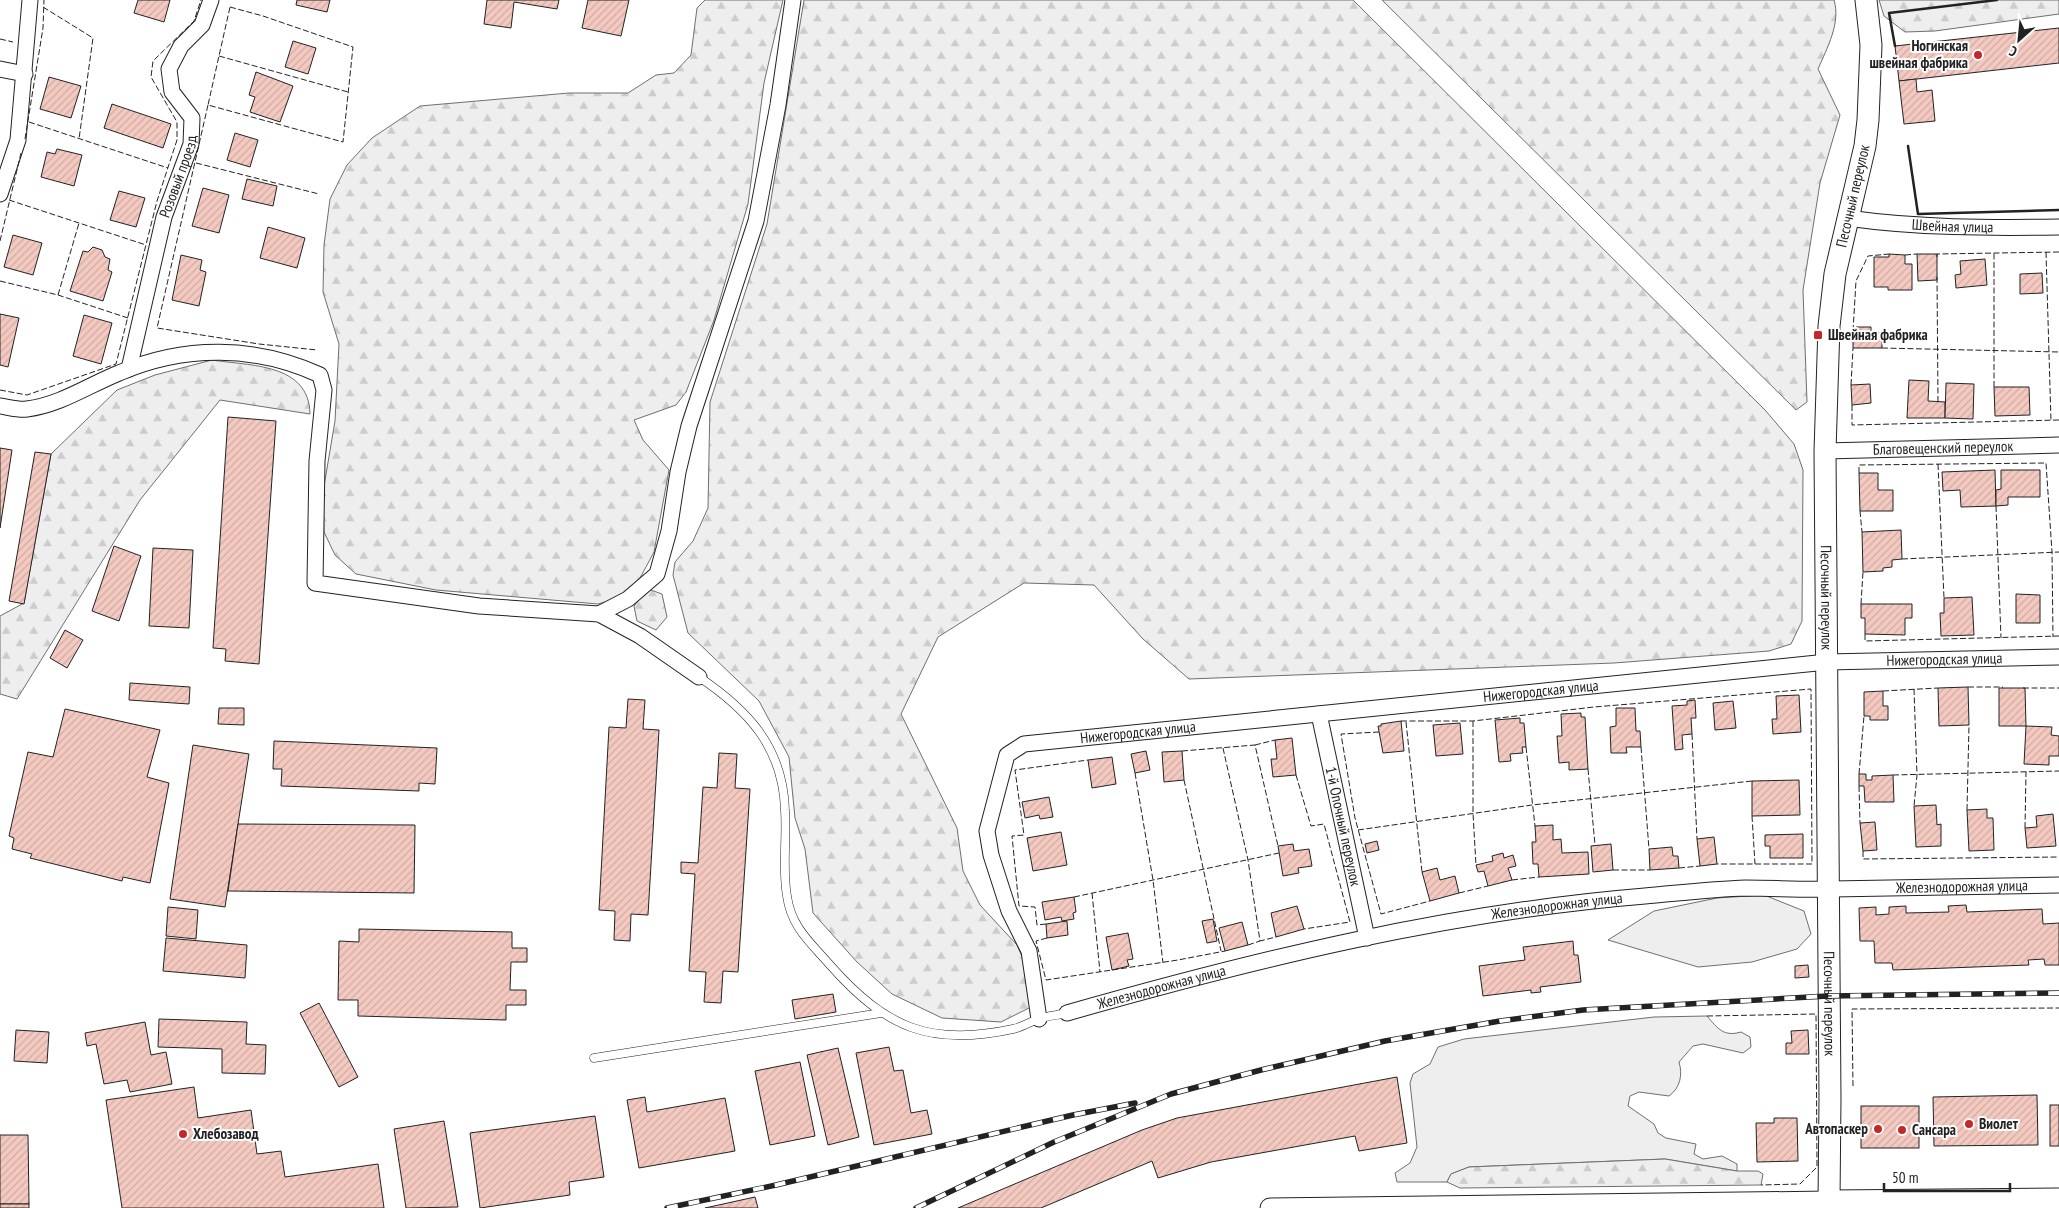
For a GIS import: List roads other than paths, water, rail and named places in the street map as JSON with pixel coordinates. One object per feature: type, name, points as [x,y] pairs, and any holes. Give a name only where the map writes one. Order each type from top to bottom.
[{"type":"main road","name":"Песочный переулок","points":[[1828,1205],[1825,451],[1829,326],[1833,284],[1865,146],[1868,120],[1872,67],[1870,21],[1866,0]]},
{"type":"main road","points":[[1828,1205],[2059,1199]]},
{"type":"street","points":[[0,194],[18,140],[30,0]]},
{"type":"street","name":"Розовый проезд","points":[[129,369],[164,217],[191,144],[192,118],[172,92],[169,70],[181,46],[202,25],[211,0]]},
{"type":"street","points":[[600,614],[628,599],[657,574],[669,531],[678,472],[689,426],[756,221],[778,105],[793,0]]},
{"type":"street","points":[[0,69],[25,74]]},
{"type":"street","name":"Швейная улица","points":[[1847,218],[1901,225],[1948,228],[2059,227]]},
{"type":"street","points":[[0,406],[26,409],[60,401],[154,359],[216,351],[275,360],[300,366],[320,375],[324,390],[317,461],[315,583],[479,606],[600,614],[640,636],[699,677]]},
{"type":"street","name":"Благовещенский переулок","points":[[1825,451],[2059,445]]},
{"type":"street","name":"Нижегородская улица","points":[[1039,1018],[1029,951],[1009,911],[991,855],[988,831],[1007,755],[1024,744],[1827,662],[2059,657]]},
{"type":"street","name":"1-й Опочный переулок","points":[[1319,714],[1366,938]]},
{"type":"street","name":"Железнодорожная улица","points":[[1067,1013],[1200,976],[1296,952],[1539,908],[1643,896],[1744,888],[1828,890],[2059,885]]},
{"type":"street","points":[[1270,1208],[1828,1205]]},
{"type":"lane","points":[[699,677],[743,710],[765,740],[781,774],[785,808],[786,896],[793,922],[803,936],[842,978],[881,1013],[900,1024],[946,1037],[990,1034],[1017,1028],[1039,1018],[1067,1013]]},
{"type":"lane","points":[[594,1058],[881,1013]]},
{"type":"railway","points":[[916,1208],[1054,1142],[1171,1094],[1261,1070],[1385,1041],[1500,1021],[1583,1010],[1828,996],[2059,993]]},
{"type":"railway","points":[[667,1208],[776,1185],[1073,1115],[1135,1103]]},
{"type":"place","name":"Ногинская швейная фабрика","points":[[1978,55]]},
{"type":"place","name":"Швейная фабрика","points":[[1818,335]]},
{"type":"place","name":"Виолет","points":[[1969,1124]]},
{"type":"place","name":"Автопаскер","points":[[1878,1129]]},
{"type":"place","name":"Сансара","points":[[1902,1130]]},
{"type":"place","name":"Хлебозавод","points":[[183,1134]]}]
